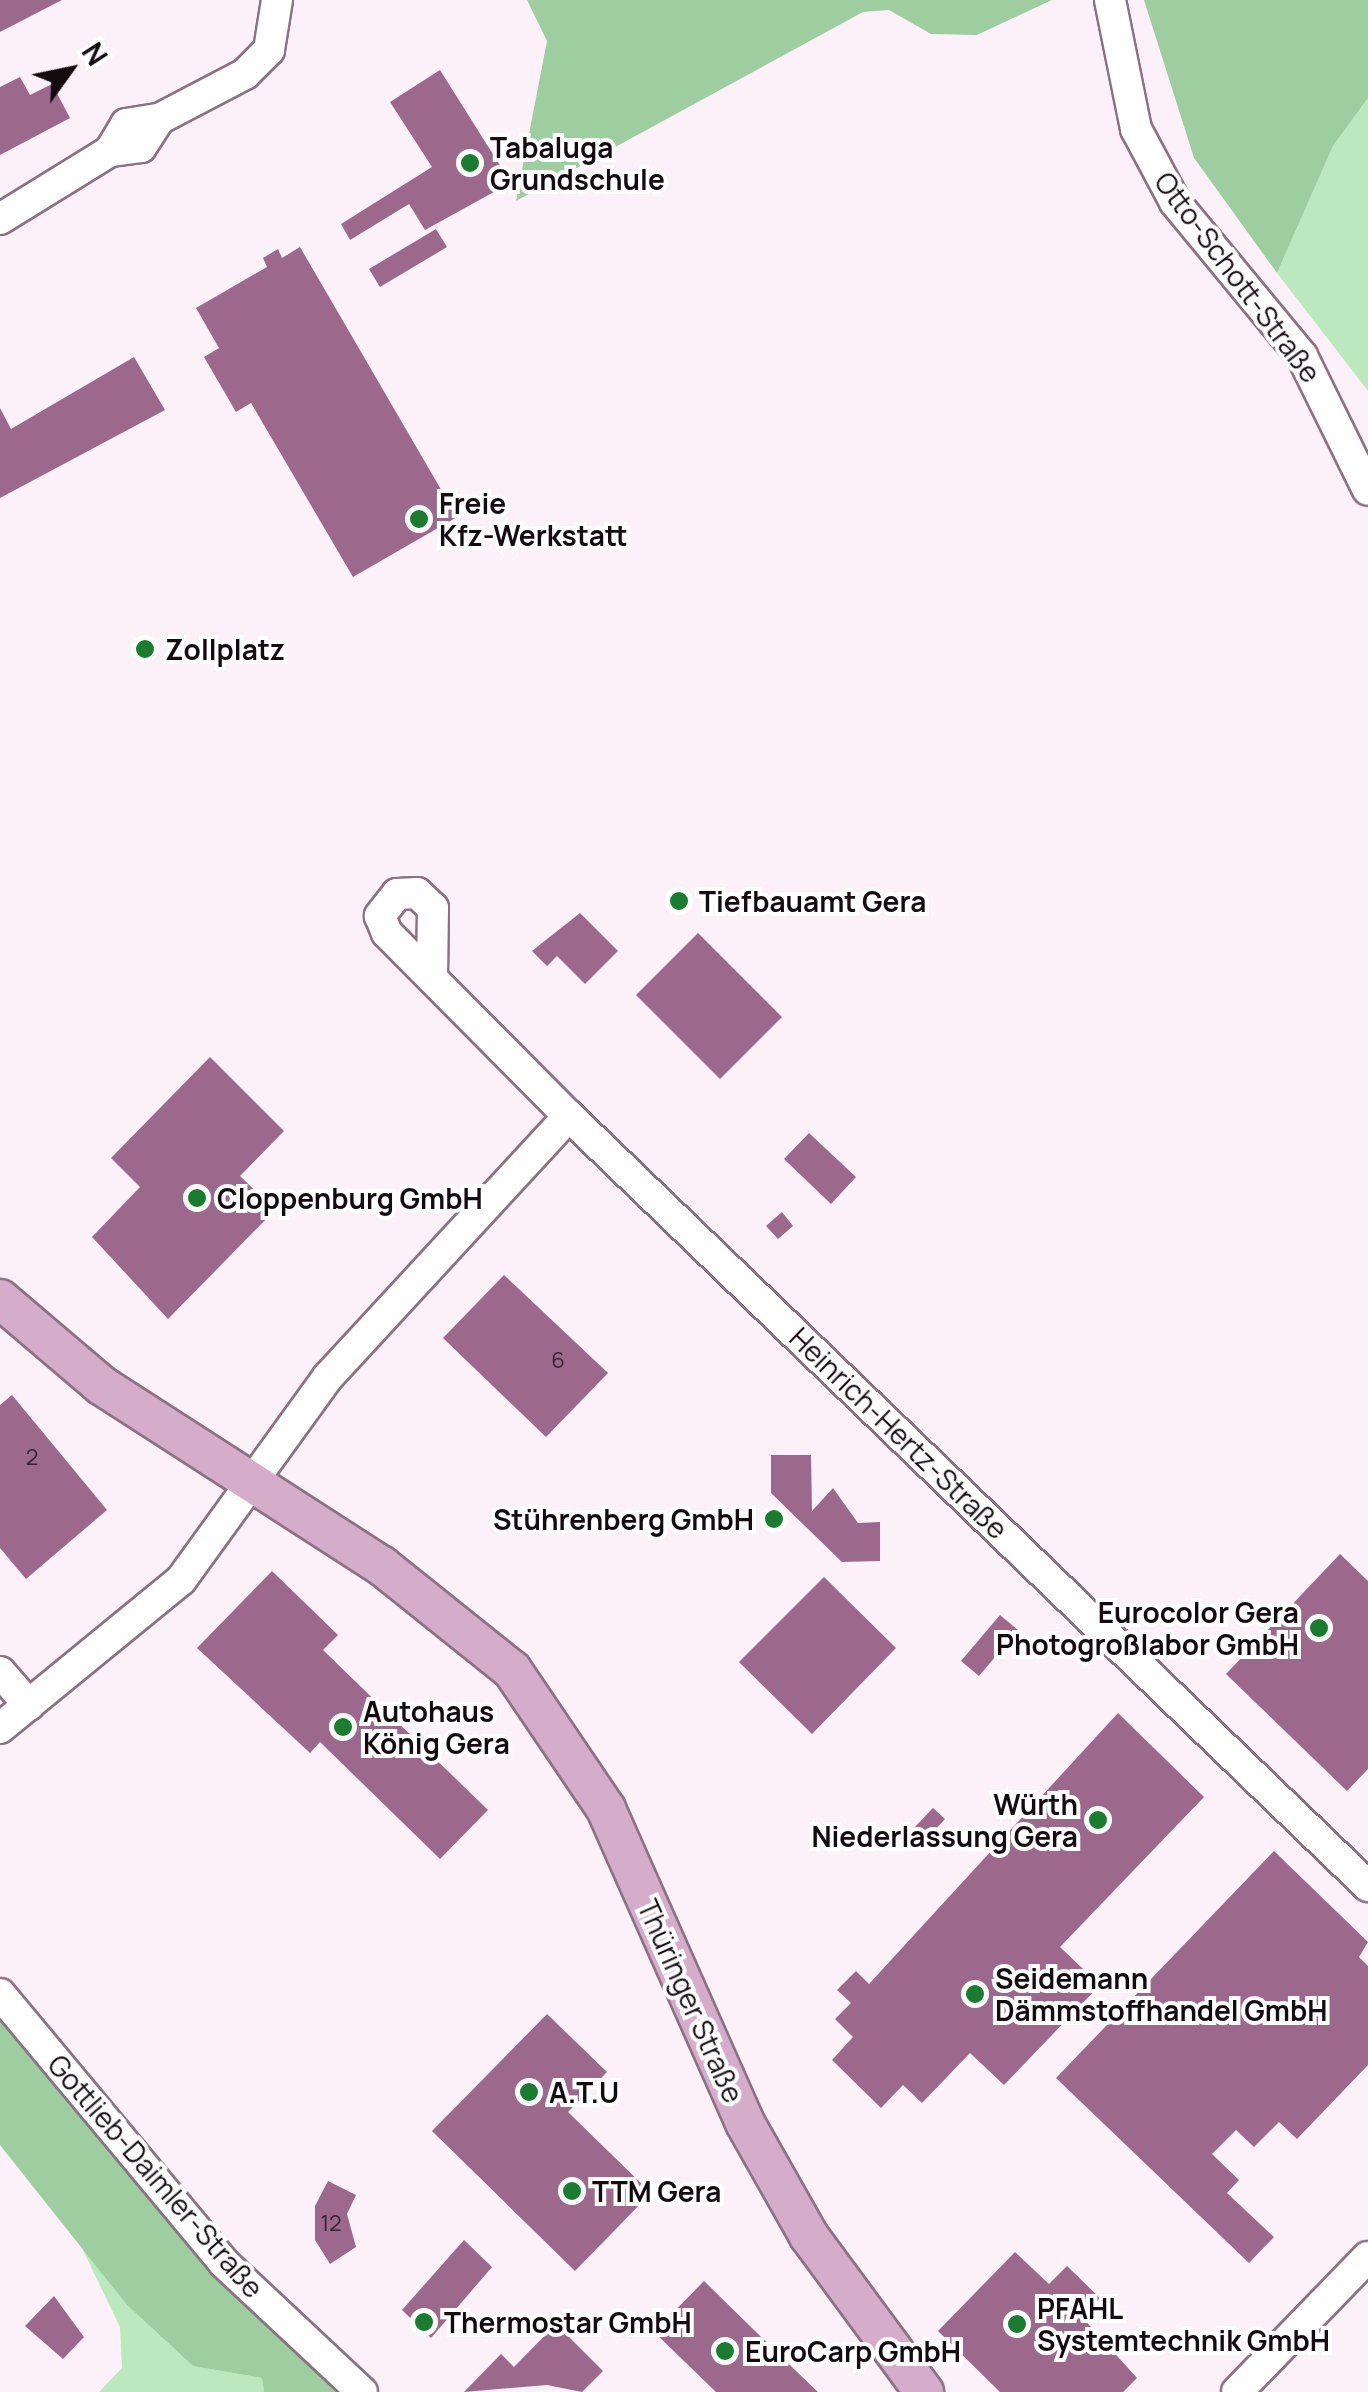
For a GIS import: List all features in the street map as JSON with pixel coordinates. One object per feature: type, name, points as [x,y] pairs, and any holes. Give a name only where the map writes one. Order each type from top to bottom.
[{"type":"main road","name":"Thüringer Straße","points":[[0,1299],[101,1385],[251,1482],[450,1620],[560,1774],[809,2236],[924,2392]]},
{"type":"main road","name":"Thüringer Straße","points":[[641,1918],[753,2186],[896,2392]]},
{"type":"street","points":[[0,218],[110,151],[140,147],[159,120],[269,50],[277,0]]},
{"type":"street","name":"Otto-Schott-Straße","points":[[1110,0],[1136,129],[1176,202],[1302,356],[1368,490]]},
{"type":"street","name":"Heinrich-Hertz-Straße","points":[[432,978],[569,1116],[1368,1886]]},
{"type":"street","points":[[0,1728],[181,1580],[341,1362],[569,1116]]},
{"type":"street","points":[[0,1672],[29,1705]]},
{"type":"street","name":"Gottlieb-Daimler-Straße","points":[[0,1994],[224,2262],[362,2392]]},
{"type":"street","points":[[1237,2392],[1368,2256]]},
{"type":"green space","points":[[527,0],[1052,0],[977,35],[931,34],[889,10],[863,12],[516,201],[547,41]]},
{"type":"green space","points":[[1144,0],[1368,0],[1368,98],[1333,146],[1277,273],[1194,158]]},
{"type":"green space","points":[[1368,98],[1368,391],[1277,273],[1333,146]]},
{"type":"green space","points":[[0,2012],[216,2274],[339,2392],[264,2392],[262,2378],[193,2366],[127,2305],[0,2145]]},
{"type":"green space","points":[[80,2244],[127,2305],[193,2366],[262,2378],[264,2392],[99,2392],[122,2368],[120,2327]]},
{"type":"building","points":[[0,0],[62,0],[0,32]]},
{"type":"building","points":[[440,70],[501,167],[493,171],[503,187],[425,230],[409,204],[350,240],[341,224],[432,167],[390,102]]},
{"type":"building","points":[[20,77],[30,95],[52,84],[70,118],[0,155],[0,87]]},
{"type":"building","points":[[436,229],[447,247],[380,287],[369,269]]},
{"type":"building","points":[[300,247],[457,517],[353,577],[251,403],[236,412],[204,357],[219,348],[196,308],[267,267],[263,258],[278,249],[282,258]]},
{"type":"building","points":[[134,357],[165,410],[0,498],[0,408],[11,429]]},
{"type":"building","points":[[580,913],[618,951],[585,984],[557,956],[547,966],[532,951]]},
{"type":"building","points":[[698,933],[782,1017],[720,1079],[636,995]]},
{"type":"building","name":"Cloppenburg GmbH","points":[[210,1057],[284,1131],[240,1176],[275,1210],[168,1319],[92,1237],[140,1187],[111,1158]]},
{"type":"building","points":[[809,1133],[856,1177],[831,1204],[784,1159]]},
{"type":"building","points":[[782,1212],[793,1226],[778,1239],[766,1226]]},
{"type":"building","points":[[504,1275],[608,1373],[546,1437],[443,1338]]},
{"type":"building","points":[[12,1395],[107,1510],[26,1579],[0,1548],[0,1405]]},
{"type":"building","points":[[771,1455],[811,1455],[812,1511],[833,1488],[858,1523],[880,1522],[880,1561],[842,1562],[771,1493]]},
{"type":"building","name":"Eurocolor Gera Photogroßlabor GmbH","points":[[1340,1554],[1368,1581],[1368,1769],[1347,1791],[1226,1674]]},
{"type":"building","name":"Autohaus König Gera","points":[[272,1571],[338,1635],[323,1650],[488,1810],[440,1859],[320,1742],[310,1753],[197,1648]]},
{"type":"building","points":[[824,1577],[896,1648],[812,1734],[739,1662]]},
{"type":"building","points":[[1000,1615],[1018,1630],[979,1676],[961,1661]]},
{"type":"building","points":[[1118,1713],[1204,1797],[1060,1947],[1100,1985],[1004,2085],[970,2053],[922,2103],[903,2085],[881,2108],[832,2060],[853,2037],[835,2019],[851,2003],[837,1990],[856,1971],[869,1984]]},
{"type":"building","points":[[933,1808],[945,1819],[923,1843],[911,1831]]},
{"type":"building","points":[[1274,1851],[1368,1942],[1359,1957],[1368,1966],[1368,2065],[1297,2139],[1279,2122],[1254,2147],[1236,2130],[1212,2154],[1239,2180],[1227,2193],[1274,2237],[1249,2263],[1056,2078]]},
{"type":"building","points":[[547,2014],[607,2072],[568,2112],[651,2193],[575,2271],[432,2131]]},
{"type":"building","points":[[328,2181],[356,2195],[347,2214],[356,2247],[330,2264],[315,2240],[315,2206]]},
{"type":"building","points":[[464,2240],[492,2267],[431,2338],[402,2310]]},
{"type":"building","name":"PFAHL Systemtechnik GmbH","points":[[1015,2252],[1049,2284],[1067,2266],[1100,2298],[1082,2317],[1137,2378],[1123,2392],[1000,2392],[938,2331]]},
{"type":"building","name":"EuroCarp GmbH","points":[[704,2281],[818,2392],[716,2392],[654,2332]]},
{"type":"building","points":[[54,2296],[84,2337],[63,2359],[25,2326]]},
{"type":"building","points":[[556,2324],[603,2371],[582,2392],[547,2385],[464,2392],[501,2354],[514,2367]]},
{"type":"place","name":"Tabaluga Grundschule","points":[[470,163]]},
{"type":"place","name":"Freie Kfz-Werkstatt","points":[[419,519]]},
{"type":"place","name":"Zollplatz","points":[[145,649]]},
{"type":"place","name":"Tiefbauamt Gera","points":[[679,901]]},
{"type":"place","name":"Cloppenburg GmbH","points":[[197,1198]]},
{"type":"place","name":"Stührenberg GmbH","points":[[774,1519]]},
{"type":"place","name":"Eurocolor Gera Photogroßlabor GmbH","points":[[1319,1628]]},
{"type":"place","name":"Autohaus König Gera","points":[[343,1727]]},
{"type":"place","name":"Würth Niederlassung Gera","points":[[1098,1820]]},
{"type":"place","name":"Seidemann Dämmstoffhandel GmbH","points":[[975,1994]]},
{"type":"place","name":"A.T.U","points":[[529,2092]]},
{"type":"place","name":"TTM Gera","points":[[572,2191]]},
{"type":"place","name":"Thermostar GmbH","points":[[424,2322]]},
{"type":"place","name":"PFAHL Systemtechnik GmbH","points":[[1017,2324]]},
{"type":"place","name":"EuroCarp GmbH","points":[[725,2351]]}]
